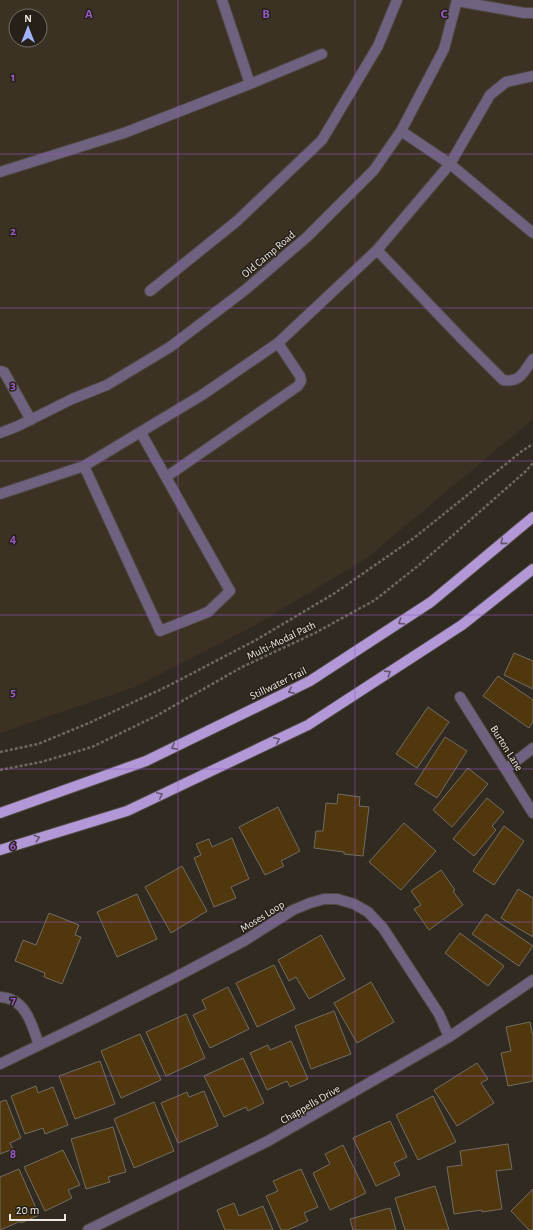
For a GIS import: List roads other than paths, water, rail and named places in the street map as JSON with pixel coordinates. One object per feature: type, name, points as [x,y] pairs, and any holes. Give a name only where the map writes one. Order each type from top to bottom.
[{"type":"main road","name":"Stillwater Trail","points":[[0,813],[146,761],[310,681],[431,602],[533,517]]},
{"type":"main road","points":[[0,850],[127,810],[308,725],[462,625],[533,569]]},
{"type":"street","points":[[222,0],[250,84]]},
{"type":"street","points":[[150,290],[237,221],[322,140],[378,46],[397,0]]},
{"type":"street","points":[[457,1],[524,13],[533,13]]},
{"type":"street","name":"Old Camp Road","points":[[0,433],[31,420],[106,384],[170,347],[245,290],[307,237],[374,170],[401,131],[444,48],[457,1]]},
{"type":"street","points":[[0,172],[124,133],[322,54]]},
{"type":"street","points":[[0,494],[84,466],[202,395],[278,343],[376,250],[450,164],[490,95],[506,82],[533,76]]},
{"type":"street","points":[[401,131],[450,164],[533,233]]},
{"type":"street","points":[[376,250],[503,380],[511,381],[519,378],[533,360]]},
{"type":"street","points":[[166,477],[298,386],[301,381],[300,376],[278,343]]},
{"type":"street","points":[[0,371],[4,372],[31,420]]},
{"type":"street","points":[[84,466],[160,631],[208,612],[230,591],[141,433]]},
{"type":"street","name":"Burton Lane","points":[[460,696],[533,813]]},
{"type":"street","points":[[506,769],[533,748]]},
{"type":"street","name":"Moses Loop","points":[[0,1064],[192,969],[244,941],[293,910],[324,899],[337,899],[354,904],[368,912],[383,928],[439,1014],[449,1037]]},
{"type":"street","name":"Chappells Drive","points":[[88,1230],[268,1141],[449,1037],[533,980]]},
{"type":"street","points":[[0,998],[8,998],[23,1007],[39,1045]]}]
